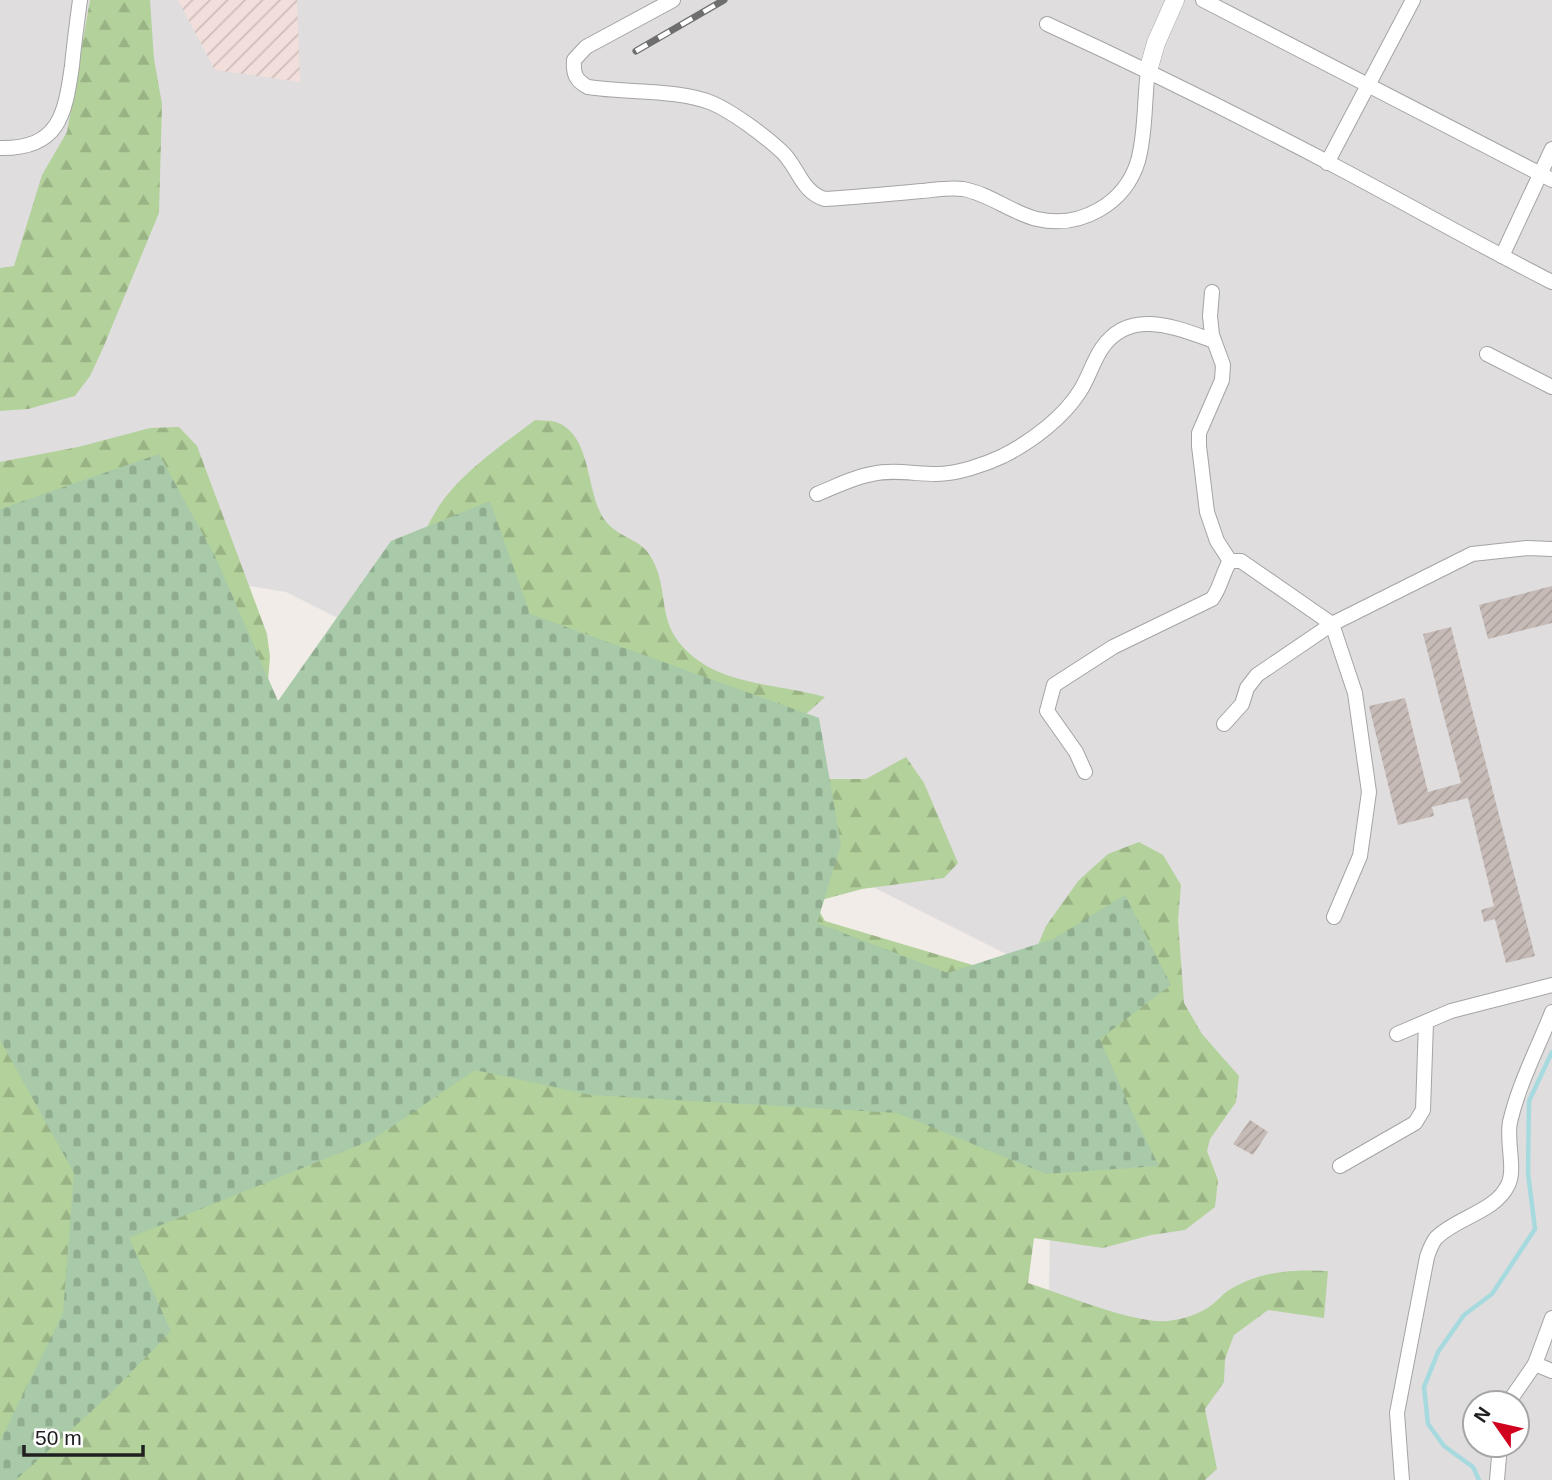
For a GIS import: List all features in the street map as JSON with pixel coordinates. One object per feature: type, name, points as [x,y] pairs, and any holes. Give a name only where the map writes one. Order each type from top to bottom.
[{"type":"street","points":[[0,148],[20,148],[41,140],[59,124],[67,103],[80,0]]},
{"type":"street","points":[[673,0],[586,47],[574,60],[573,71],[579,82],[589,87],[687,96],[712,103],[782,151],[807,189],[815,197],[825,200],[962,188],[986,196],[1034,219],[1052,222],[1078,220],[1094,214],[1127,183],[1138,163],[1143,138],[1148,71],[1156,43],[1175,0]]},
{"type":"street","points":[[1203,0],[1546,177]]},
{"type":"street","points":[[1328,163],[1408,2]]},
{"type":"street","points":[[1047,23],[1328,163],[1552,282]]},
{"type":"street","points":[[1502,256],[1546,177],[1552,149]]},
{"type":"street","points":[[1212,292],[1210,316],[1214,341],[1223,365],[1222,380],[1199,433],[1199,446],[1207,512],[1217,541],[1230,561]]},
{"type":"street","points":[[817,494],[873,473],[939,474],[1000,457],[1045,428],[1069,405],[1084,384],[1101,350],[1121,330],[1135,325],[1164,324],[1214,341]]},
{"type":"street","points":[[1487,354],[1552,387]]},
{"type":"street","points":[[1224,724],[1242,705],[1247,688],[1257,675],[1332,624],[1472,554],[1527,548],[1552,549]]},
{"type":"street","points":[[1230,561],[1241,561],[1332,624],[1354,693],[1369,792],[1360,856],[1334,917]]},
{"type":"street","points":[[1085,772],[1076,752],[1047,711],[1054,685],[1113,647],[1212,600],[1220,589],[1230,561]]},
{"type":"street","points":[[1397,1034],[1451,1011],[1552,985]]},
{"type":"street","points":[[1402,1480],[1397,1413],[1427,1257],[1434,1240],[1500,1198],[1510,1182],[1510,1122],[1519,1091],[1552,1012]]},
{"type":"street","points":[[1340,1166],[1415,1123],[1423,1110],[1426,1022]]},
{"type":"street","points":[[1518,1389],[1535,1364],[1552,1318]]},
{"type":"street","points":[[1535,1364],[1552,1371]]},
{"type":"street","points":[[1497,1480],[1499,1459]]},
{"type":"shaded area","points":[[0,0],[1552,0],[1552,1480],[1046,1480],[1054,978],[286,592],[0,546]]},
{"type":"shaded area","points":[[178,0],[297,0],[300,82],[215,70]]},
{"type":"green space","points":[[90,0],[150,0],[154,59],[162,104],[159,213],[103,348],[90,376],[75,396],[28,409],[0,411],[0,268],[14,266],[42,175],[67,132]]},
{"type":"green space","points":[[535,420],[556,422],[568,429],[577,440],[600,513],[615,530],[640,545],[651,556],[659,577],[672,632],[689,653],[703,664],[736,678],[825,697],[794,725],[826,779],[866,779],[906,757],[924,783],[958,863],[944,878],[862,889],[814,902],[825,921],[1023,980],[1046,926],[1079,880],[1108,854],[1139,842],[1163,855],[1181,885],[1178,920],[1184,1003],[1202,1034],[1239,1076],[1236,1102],[1210,1139],[1207,1151],[1218,1180],[1215,1207],[1185,1230],[1151,1235],[1103,1248],[1034,1238],[1028,1283],[1136,1318],[1168,1321],[1203,1311],[1229,1290],[1265,1275],[1302,1270],[1328,1271],[1324,1318],[1268,1310],[1234,1335],[1225,1359],[1224,1382],[1205,1409],[1217,1469],[1205,1480],[0,1480],[0,462],[78,447],[150,428],[179,427],[197,446],[267,634],[270,657],[268,681],[228,766],[413,555],[433,516],[457,483]]},
{"type":"green space","points":[[159,454],[216,558],[278,701],[391,541],[490,501],[530,614],[819,718],[841,845],[817,923],[948,973],[1053,939],[1125,895],[1171,985],[1100,1039],[1159,1166],[1046,1174],[897,1113],[591,1095],[475,1070],[372,1140],[129,1238],[171,1331],[108,1396],[16,1480],[0,1480],[0,1441],[63,1313],[74,1173],[0,1040],[0,509]]},
{"type":"building","points":[[1552,586],[1552,623],[1488,639],[1479,605]]},
{"type":"building","points":[[1451,627],[1535,956],[1506,963],[1495,919],[1484,922],[1481,910],[1494,906],[1468,798],[1432,807],[1434,816],[1398,825],[1369,706],[1405,698],[1428,792],[1461,783],[1423,634]]},
{"type":"building","points":[[1250,1120],[1268,1132],[1253,1155],[1233,1144]]},
{"type":"waterway","points":[[1479,1480],[1473,1467],[1444,1446],[1428,1424],[1424,1387],[1438,1352],[1464,1315],[1492,1294],[1535,1229],[1528,1173],[1529,1101],[1552,1052]]},
{"type":"railway","points":[[636,51],[724,0]]}]
